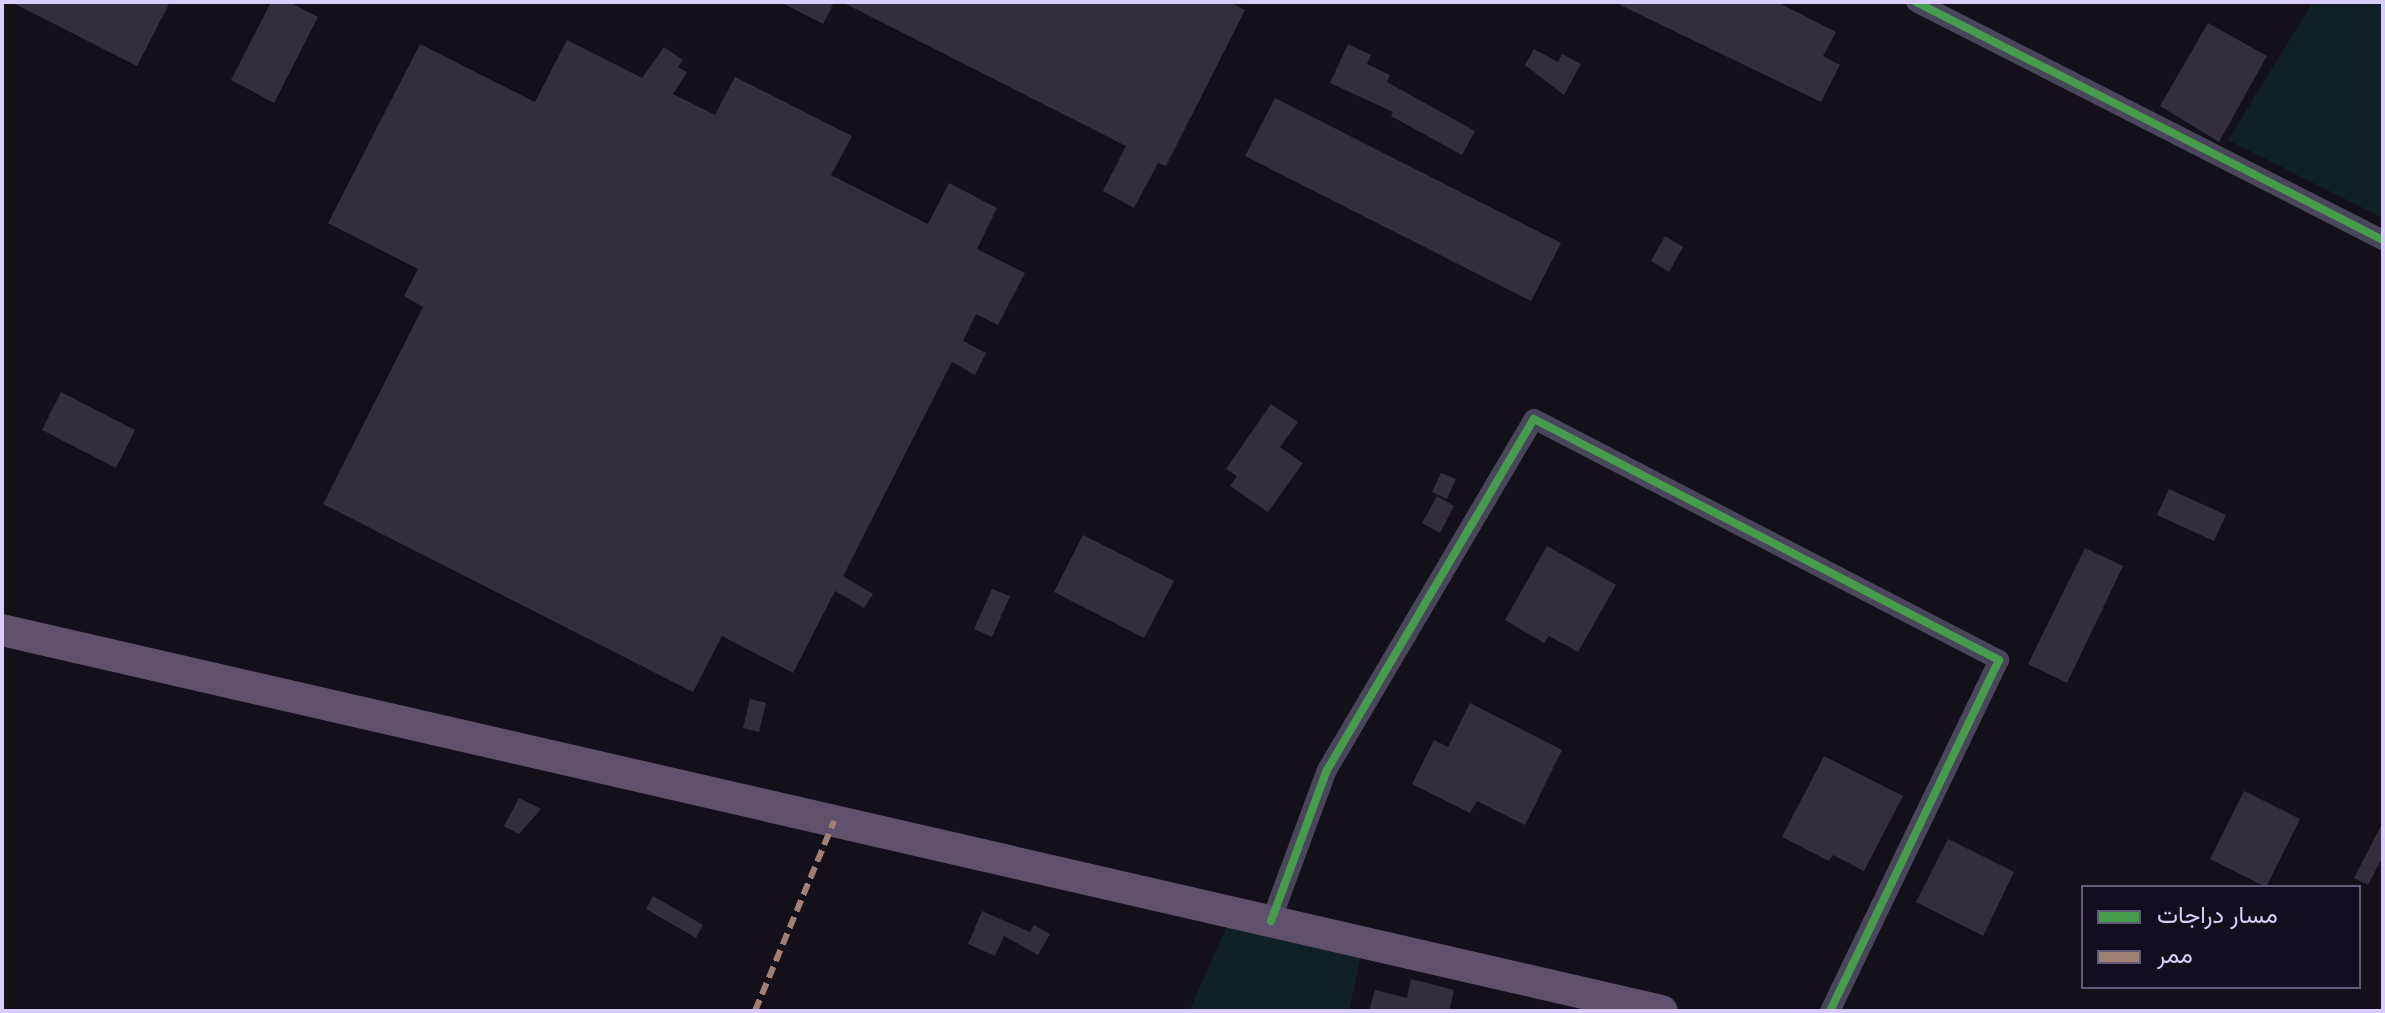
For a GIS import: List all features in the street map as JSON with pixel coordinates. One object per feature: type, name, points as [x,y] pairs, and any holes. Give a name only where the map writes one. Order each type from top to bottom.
[{"type":"main road","points":[[2,630],[1662,1011]]},
{"type":"street","points":[[1916,2],[2383,240]]},
{"type":"street","points":[[1271,921],[1327,770],[1534,419],[1999,660],[1830,1011]]},
{"type":"shaded area","points":[[2313,2],[2383,2],[2383,218],[2228,140]]},
{"type":"shaded area","points":[[1228,924],[1361,955],[1349,1011],[1189,1011]]},
{"type":"building","points":[[11,2],[170,2],[137,66]]},
{"type":"building","points":[[271,2],[289,2],[318,17],[274,103],[231,80]]},
{"type":"building","points":[[780,2],[834,2],[823,24]]},
{"type":"building","points":[[842,2],[1230,2],[1245,10],[1166,166],[1158,163],[1134,208],[1103,191],[1126,146]]},
{"type":"building","points":[[1614,2],[1777,2],[1836,32],[1823,56],[1840,65],[1821,102]]},
{"type":"building","points":[[2208,23],[2267,56],[2219,142],[2160,106]]},
{"type":"building","points":[[567,40],[642,78],[664,47],[683,60],[678,67],[687,72],[673,94],[715,115],[735,77],[852,136],[831,175],[928,224],[949,183],[997,208],[977,249],[1025,273],[998,325],[976,314],[963,341],[986,353],[975,375],[952,362],[843,576],[873,594],[864,608],[835,591],[793,673],[722,636],[693,692],[323,504],[423,307],[404,296],[418,269],[328,223],[420,44],[535,102]]},
{"type":"building","points":[[1348,44],[1371,55],[1367,64],[1390,75],[1387,82],[1475,131],[1462,155],[1391,116],[1393,112],[1330,83]]},
{"type":"building","points":[[1534,49],[1558,62],[1562,54],[1581,64],[1564,95],[1525,65]]},
{"type":"building","points":[[1275,98],[1561,243],[1531,301],[1245,156]]},
{"type":"building","points":[[1665,236],[1683,247],[1669,272],[1651,261]]},
{"type":"building","points":[[61,392],[135,430],[116,468],[42,430]]},
{"type":"building","points":[[1271,404],[1298,422],[1280,447],[1303,463],[1268,512],[1230,486],[1237,476],[1226,469]]},
{"type":"building","points":[[1441,473],[1456,479],[1447,499],[1432,492]]},
{"type":"building","points":[[2169,489],[2226,515],[2214,541],[2157,515]]},
{"type":"building","points":[[1437,496],[1454,506],[1440,533],[1422,523]]},
{"type":"building","points":[[1083,535],[1174,581],[1144,638],[1054,592]]},
{"type":"building","points":[[1547,546],[1616,585],[1578,652],[1549,636],[1544,643],[1505,620]]},
{"type":"building","points":[[2085,548],[2123,566],[2067,683],[2028,664]]},
{"type":"building","points":[[992,589],[1010,596],[992,637],[974,629]]},
{"type":"building","points":[[750,699],[766,703],[759,732],[743,728]]},
{"type":"building","points":[[1470,703],[1562,750],[1525,825],[1477,801],[1470,813],[1412,784],[1434,740],[1448,747]]},
{"type":"building","points":[[1824,756],[1903,796],[1864,871],[1833,855],[1829,861],[1782,837]]},
{"type":"building","points":[[2244,791],[2300,819],[2267,885],[2210,859]]},
{"type":"building","points":[[519,798],[541,809],[519,834],[504,826]]},
{"type":"building","points":[[2383,822],[2383,856],[2368,885],[2354,878]]},
{"type":"building","points":[[1948,839],[2014,872],[1983,936],[1916,902]]},
{"type":"building","points":[[653,896],[703,925],[696,938],[646,909]]},
{"type":"building","points":[[982,911],[1030,932],[1034,925],[1050,934],[1038,955],[1004,936],[995,956],[968,944]]},
{"type":"building","points":[[1411,979],[1454,990],[1449,1011],[1369,1011],[1375,990],[1407,998]]},
{"type":"marked path","points":[[755,1011],[834,821]]},
{"type":"cycle path","points":[[1916,2],[2383,240]]},
{"type":"cycle path","points":[[1271,921],[1327,770],[1534,419],[1999,660],[1830,1011]]}]
